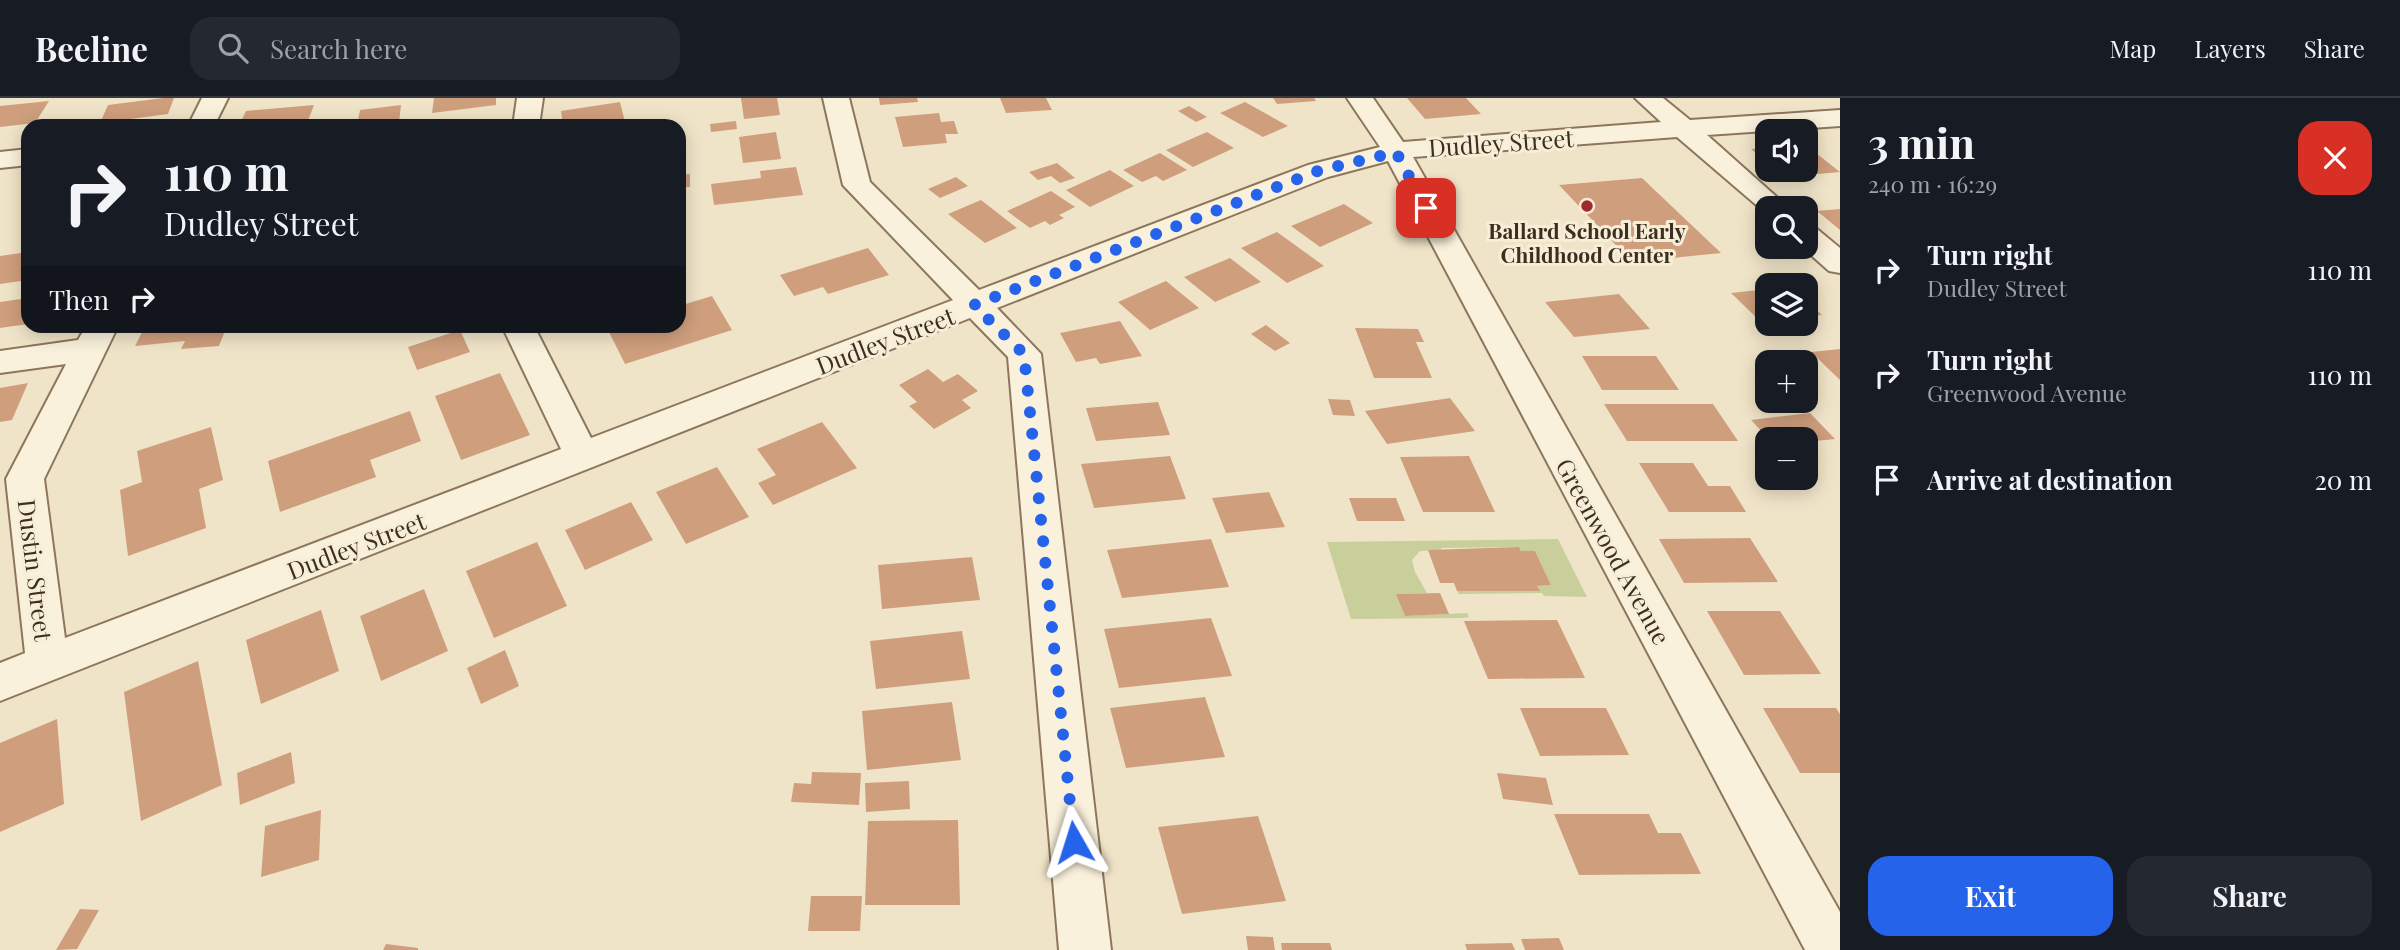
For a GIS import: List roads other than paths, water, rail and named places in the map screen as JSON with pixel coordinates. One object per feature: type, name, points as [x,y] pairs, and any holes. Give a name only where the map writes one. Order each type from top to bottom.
[{"type":"street","points":[[204,119],[215,98]]},
{"type":"street","points":[[527,119],[530,98]]},
{"type":"street","points":[[836,98],[857,185],[1024,354],[1084,950]]},
{"type":"street","name":"Greenwood Avenue","points":[[1360,98],[1396,152],[1833,950]]},
{"type":"street","points":[[1648,98],[1761,196]]},
{"type":"street","name":"Dudley Street","points":[[0,682],[1318,171],[1396,152],[1840,118]]},
{"type":"street","points":[[0,159],[21,158]]},
{"type":"street","points":[[1818,245],[1840,264]]},
{"type":"street","points":[[521,333],[583,458]]},
{"type":"street","points":[[0,362],[96,337]]},
{"type":"street","name":"Dustin Street","points":[[47,664],[25,479],[96,337]]},
{"type":"place","name":"Ballard School Early Childhood Center","points":[[1587,206]]}]
